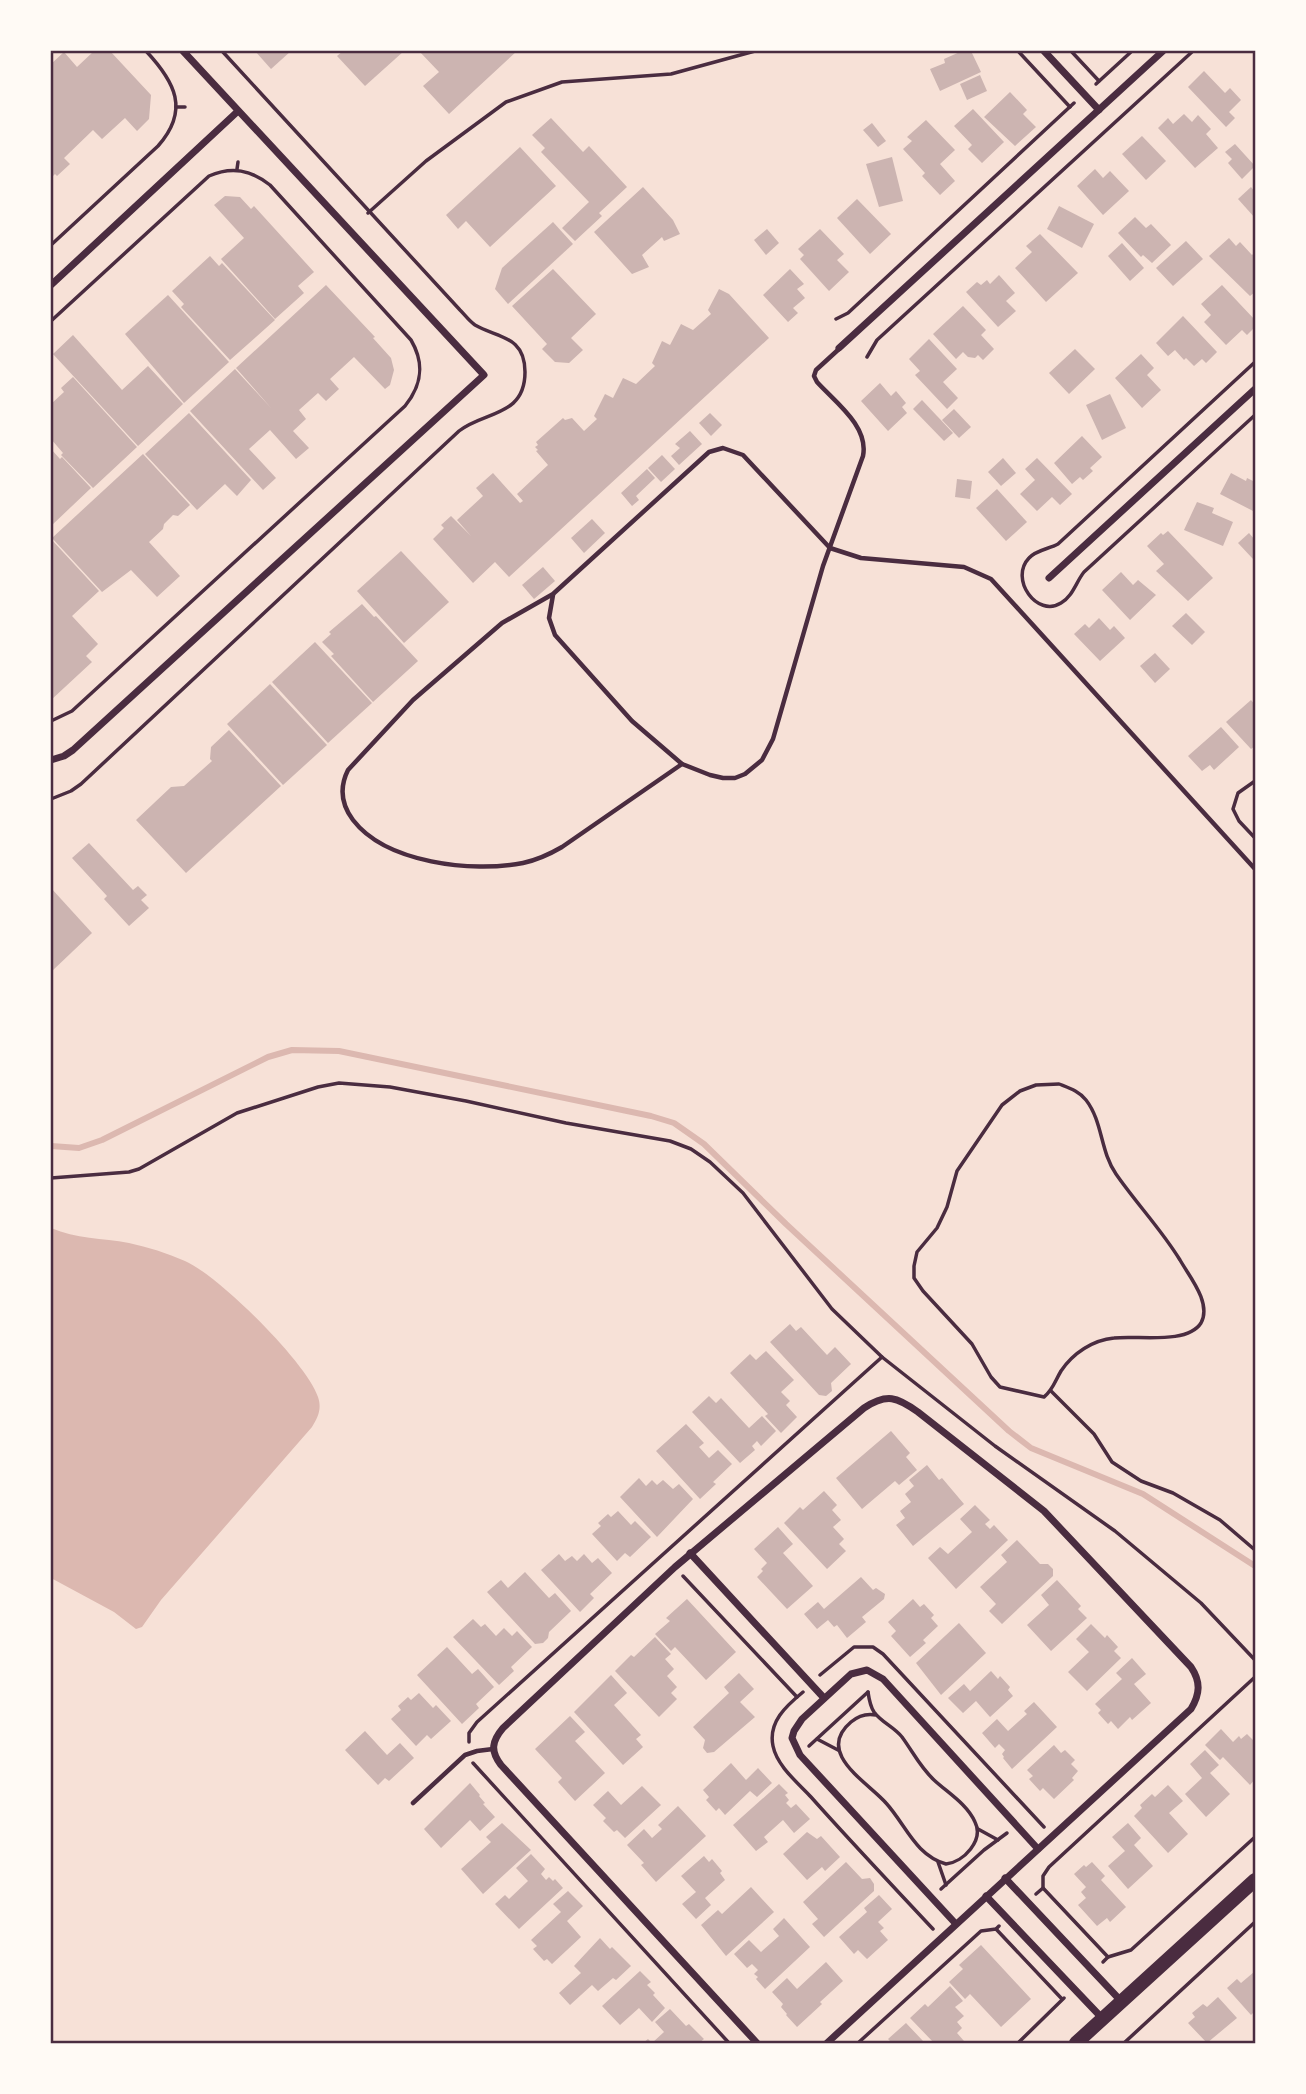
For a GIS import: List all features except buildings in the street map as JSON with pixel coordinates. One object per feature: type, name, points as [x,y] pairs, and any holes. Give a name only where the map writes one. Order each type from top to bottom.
[{"type":"main road","points":[[1076,2043],[1255,1880]]},
{"type":"street","points":[[51,761],[73,750],[484,375],[183,51]]},
{"type":"street","points":[[1044,51],[1099,110]]},
{"type":"street","points":[[839,348],[1163,51]]},
{"type":"street","points":[[51,285],[237,112]]},
{"type":"street","points":[[1049,578],[1255,389]]},
{"type":"street","points":[[757,2043],[500,1765],[493,1749],[494,1742],[503,1728],[690,1553],[864,1408],[884,1398],[895,1398],[1044,1511],[1191,1667],[1196,1674],[1199,1688],[1191,1709],[827,2043]]},
{"type":"street","points":[[690,1553],[824,1698]]},
{"type":"street","points":[[956,1923],[800,1755],[794,1745],[794,1731],[802,1719],[824,1698],[856,1671],[873,1672],[883,1679],[1038,1849]]},
{"type":"street","points":[[1005,1878],[1121,2001]]},
{"type":"street","points":[[986,1896],[1102,2018]]},
{"type":"lane","points":[[553,594],[549,618],[555,635],[632,721],[682,764],[710,775],[734,778],[746,774],[762,760],[777,728],[830,548],[864,449],[864,439],[858,427],[815,379],[816,370],[839,348]]},
{"type":"lane","points":[[682,764],[562,847],[542,858],[523,863],[474,866],[414,857],[400,852],[364,832],[350,816],[341,790],[343,780],[354,762],[413,700],[502,623],[553,594],[709,452],[730,449],[743,455],[830,548],[861,558],[964,567],[991,579],[1255,869]]},
{"type":"lane","points":[[413,1803],[461,1759],[470,1753],[493,1749]]},
{"type":"path","points":[[51,245],[158,146],[171,128],[176,107],[174,90],[169,79],[146,51]]},
{"type":"path","points":[[51,799],[71,791],[81,783],[459,431],[470,423],[510,407],[520,393],[525,374],[522,356],[517,347],[504,335],[472,323],[368,213],[222,51]]},
{"type":"path","points":[[368,213],[426,161],[506,102],[562,82],[670,74],[755,51]]},
{"type":"path","points":[[836,319],[848,313],[1072,105],[1018,51]]},
{"type":"path","points":[[1071,51],[1097,82],[1132,51]]},
{"type":"path","points":[[867,357],[877,340],[1193,51]]},
{"type":"path","points":[[176,107],[185,107]]},
{"type":"path","points":[[237,169],[238,162]]},
{"type":"path","points":[[51,321],[209,176],[220,171],[237,169],[260,177],[270,186],[411,341],[420,357],[420,379],[405,406],[72,711],[51,721]]},
{"type":"path","points":[[1255,781],[1238,793],[1233,809],[1239,821],[1255,838]]},
{"type":"path","points":[[51,1178],[139,1169],[237,1113],[339,1083],[390,1087],[670,1141],[701,1154],[743,1193],[832,1309],[882,1357],[995,1446],[1115,1531],[1201,1603],[1255,1660]]},
{"type":"path","points":[[1059,1084],[1072,1088],[1092,1108],[1105,1154],[1115,1173],[1170,1244],[1204,1306],[1202,1320],[1185,1335],[1113,1338],[1093,1343],[1077,1354],[1062,1370],[1051,1391],[1044,1397],[1000,1387],[972,1344],[923,1291],[914,1278],[914,1266],[917,1252],[943,1217],[957,1171],[1002,1105],[1020,1091],[1036,1085],[1059,1084]]},
{"type":"path","points":[[729,2043],[478,1770],[470,1753],[470,1733],[477,1722],[882,1357]]},
{"type":"path","points":[[1051,1391],[1094,1434],[1112,1462],[1141,1482],[1174,1493],[1220,1520],[1255,1550]]},
{"type":"path","points":[[674,1567],[797,1697]]},
{"type":"path","points":[[1108,1957],[1043,1888],[1043,1876],[1049,1867],[1255,1677]]},
{"type":"path","points":[[800,1755],[883,1679]]},
{"type":"path","points":[[817,1739],[839,1752],[858,1779],[887,1803],[912,1839],[930,1857],[938,1862],[951,1863],[966,1854],[976,1840],[978,1829],[972,1816],[933,1780],[893,1728],[876,1715],[868,1692]]},
{"type":"path","points":[[839,1752],[840,1737],[849,1724],[865,1714],[876,1715]]},
{"type":"path","points":[[841,1716],[849,1724]]},
{"type":"path","points":[[932,1898],[973,1860],[1017,1826]]},
{"type":"path","points":[[978,1829],[998,1840]]},
{"type":"path","points":[[1101,1965],[1108,1957],[1130,1950],[1255,1837]]},
{"type":"path","points":[[966,1854],[973,1860]]},
{"type":"path","points":[[938,1862],[946,1885]]},
{"type":"path","points":[[1036,1894],[1043,1888]]},
{"type":"path","points":[[858,2043],[981,1931],[996,1929],[1003,1922]]},
{"type":"path","points":[[1124,2043],[1255,1922]]},
{"type":"path","points":[[996,1929],[1063,1999],[1018,2043]]},
{"type":"shaded area","points":[[51,1228],[60,1232],[150,1248],[200,1269],[239,1301],[280,1343],[310,1382],[320,1405],[312,1427],[161,1600],[142,1627],[136,1629],[114,1612],[51,1578]]},
{"type":"waterway","points":[[51,1146],[79,1148],[102,1140],[268,1057],[292,1050],[339,1051],[674,1123],[704,1144],[786,1224],[1009,1431],[1031,1448],[1143,1494],[1255,1566]]}]
